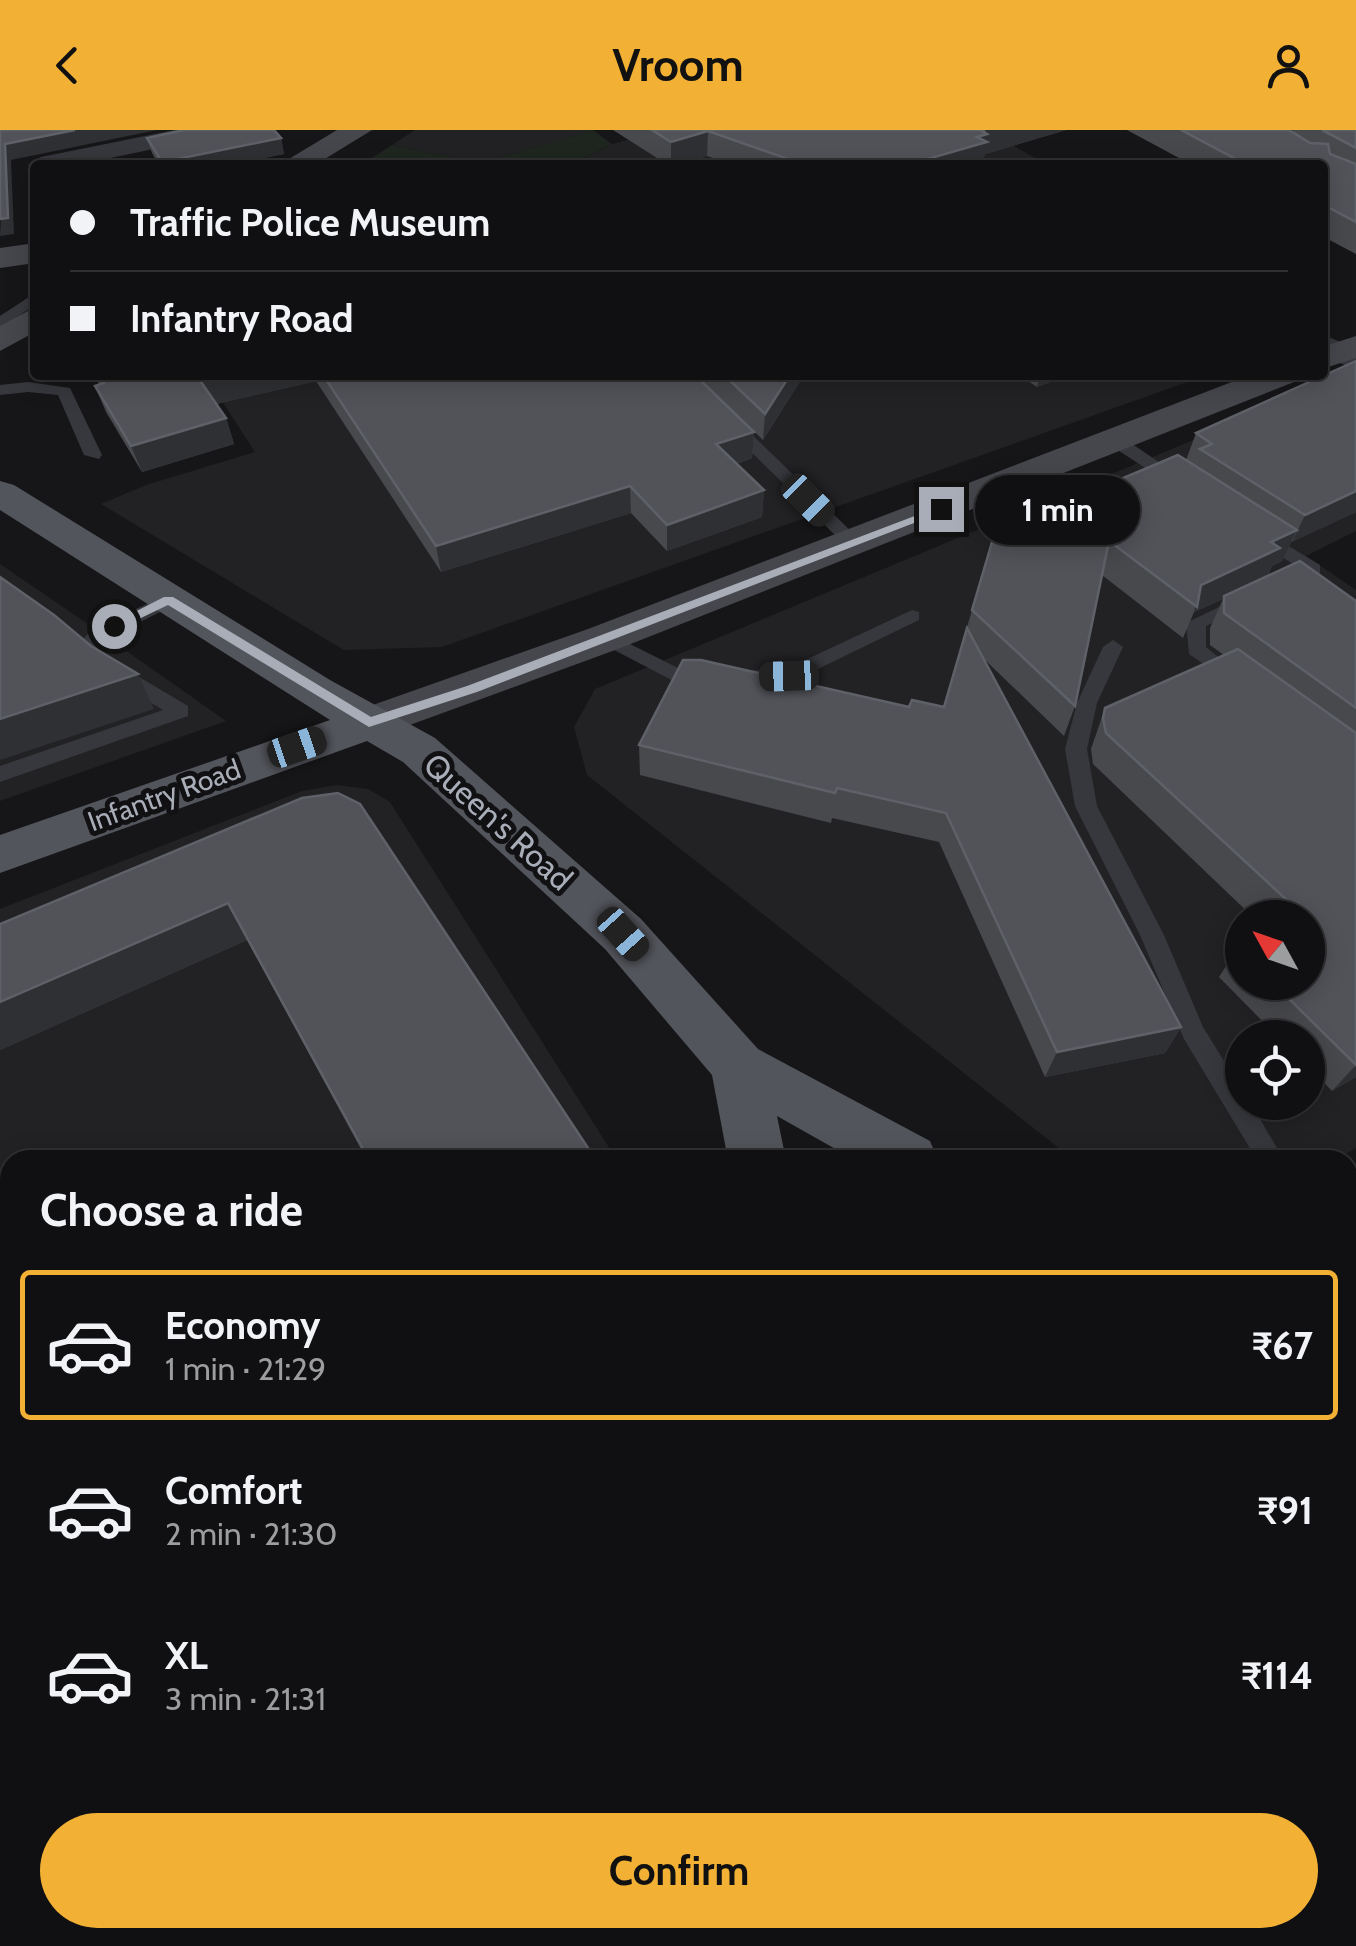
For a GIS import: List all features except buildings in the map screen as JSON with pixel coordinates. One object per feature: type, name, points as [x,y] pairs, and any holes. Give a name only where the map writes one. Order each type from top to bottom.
[{"type":"main road","name":"Queen's Road","points":[[0,493],[369,723],[419,750],[623,934],[738,1066],[891,1150]]},
{"type":"main road","name":"Infantry Road","points":[[0,854],[369,723]]},
{"type":"main road","points":[[738,1066],[755,1150]]},
{"type":"street","points":[[63,160],[211,130]]},
{"type":"street","points":[[306,160],[370,134]]},
{"type":"street","points":[[344,160],[370,134]]},
{"type":"street","points":[[0,258],[30,254]]},
{"type":"street","points":[[0,284],[30,280]]},
{"type":"street","points":[[0,342],[30,321]]},
{"type":"street","name":"Infantry Road","points":[[369,723],[603,640],[1269,380]]},
{"type":"lane","points":[[0,323],[30,302]]},
{"type":"lane","points":[[687,380],[854,544]]},
{"type":"lane","points":[[0,390],[28,387],[64,391],[93,456]]},
{"type":"lane","points":[[1116,441],[1197,494]]},
{"type":"lane","points":[[1247,526],[1313,568],[1196,623],[1196,649],[1254,694]]},
{"type":"lane","points":[[0,774],[122,735],[181,710],[116,673],[85,647],[101,633],[169,600]]},
{"type":"lane","points":[[603,640],[686,680],[789,676],[912,616]]},
{"type":"lane","points":[[1113,647],[1087,703],[1076,749],[1086,806],[1152,936],[1193,1032],[1265,1150]]},
{"type":"shaded area","points":[[415,130],[594,130],[491,160],[466,160],[392,145]]},
{"type":"shaded area","points":[[593,130],[612,144],[581,160],[491,160]]},
{"type":"shaded area","points":[[665,130],[986,130],[1038,160],[581,160],[612,144]]},
{"type":"shaded area","points":[[392,145],[466,160],[369,160]]},
{"type":"shaded area","points":[[1345,377],[1356,384],[1356,531],[1306,556],[1356,590],[1356,1148],[1353,1150],[1061,1150],[587,775],[574,727],[595,689]]},
{"type":"shaded area","points":[[208,380],[1193,380],[442,647],[344,650],[101,504],[146,485],[255,452]]},
{"type":"shaded area","points":[[0,564],[101,633],[226,721],[0,801]]},
{"type":"shaded area","points":[[337,785],[368,789],[390,802],[611,1150],[0,1150],[0,909],[302,791]]},
{"type":"route","points":[[114,626],[169,600],[369,723],[472,689],[941,509]]}]
